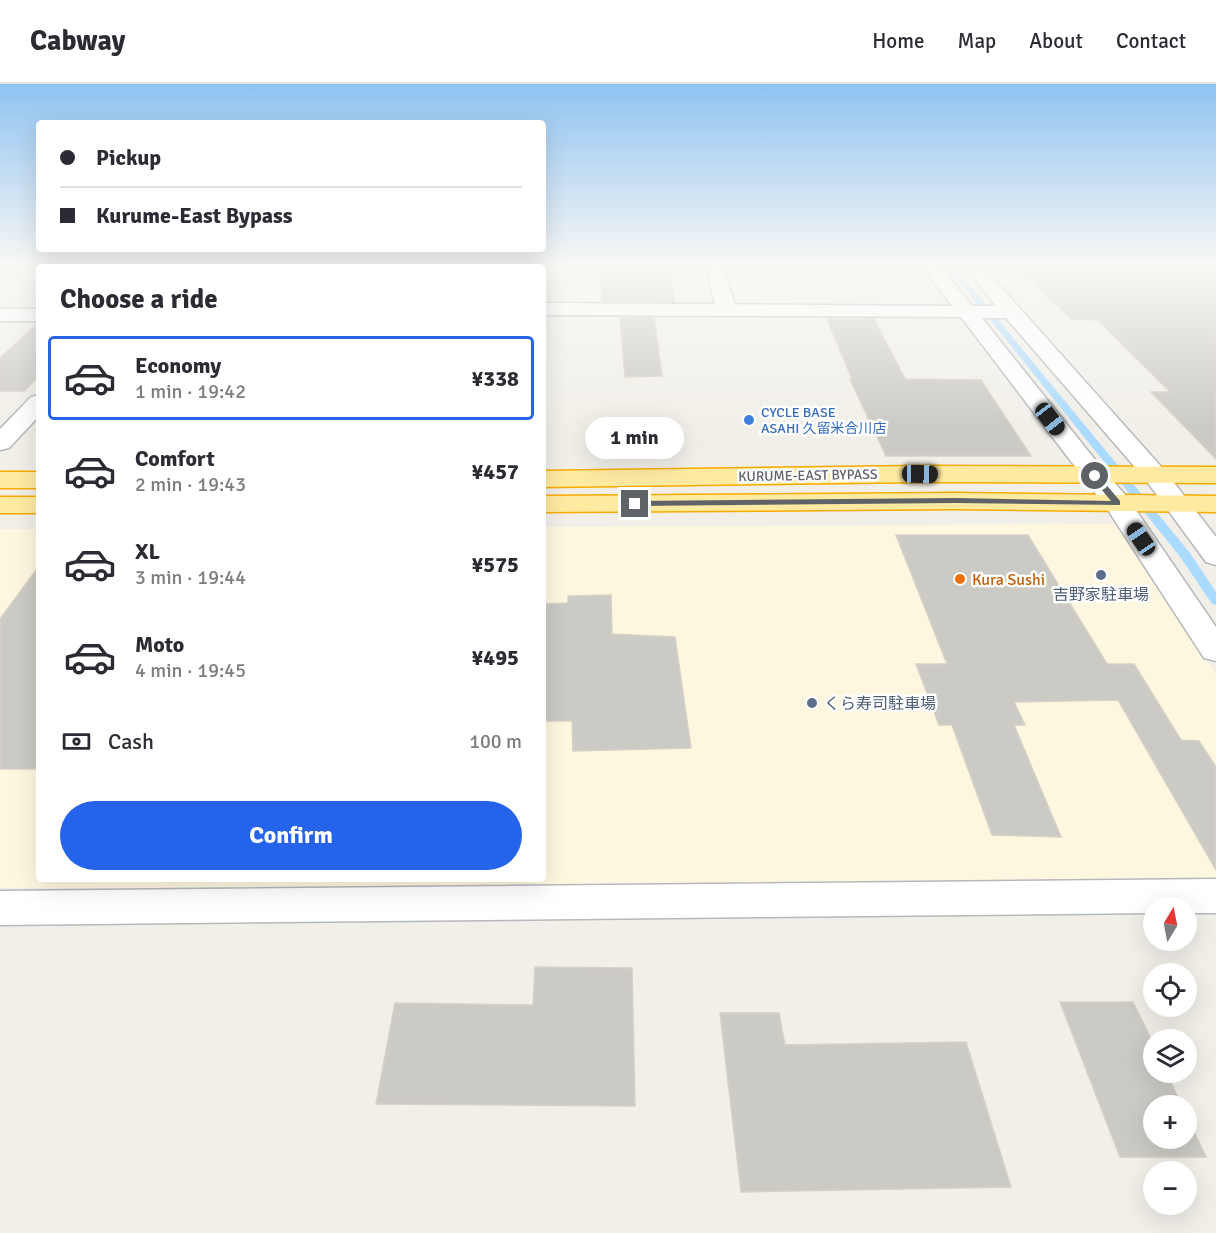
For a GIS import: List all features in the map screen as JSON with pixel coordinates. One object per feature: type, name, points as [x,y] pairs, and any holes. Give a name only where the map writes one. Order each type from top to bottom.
[{"type":"highway","name":"KURUME-EAST BYPASS","points":[[546,479],[920,474],[1216,475]]},
{"type":"highway","points":[[0,480],[36,480]]},
{"type":"highway","name":"KURUME-EAST BYPASS","points":[[546,504],[955,501],[1216,504]]},
{"type":"highway","points":[[0,506],[36,505]]},
{"type":"street","points":[[973,320],[1118,503],[1216,651]]},
{"type":"street","points":[[1017,320],[1216,556]]},
{"type":"street","points":[[0,443],[36,405]]},
{"type":"street","points":[[0,908],[1216,896]]},
{"type":"shaded area","points":[[1119,524],[1216,674],[1216,886],[0,888],[0,529],[36,529],[36,882],[546,882],[546,527]]},
{"type":"building","points":[[620,320],[654,320],[662,376],[625,377]]},
{"type":"building","points":[[827,320],[874,320],[905,379],[981,380],[1031,456],[886,456],[850,379],[852,379]]},
{"type":"building","points":[[1088,320],[1216,320],[1216,459],[1151,392],[1170,392],[1098,320]]},
{"type":"building","points":[[36,325],[36,379],[24,391],[0,391],[0,358]]},
{"type":"building","points":[[896,535],[1028,535],[1107,664],[1134,664],[1181,740],[1199,741],[1216,767],[1216,870],[1118,700],[1014,702],[1025,725],[1014,725],[1061,837],[992,835],[952,725],[939,725],[916,664],[947,664]]},
{"type":"building","points":[[36,570],[36,769],[0,769],[0,619]]},
{"type":"building","points":[[611,595],[612,634],[675,637],[691,748],[573,751],[572,721],[546,721],[546,604],[568,603],[568,596]]},
{"type":"building","points":[[535,967],[632,968],[635,1106],[376,1104],[395,1003],[533,1005]]},
{"type":"building","points":[[1060,1002],[1133,1002],[1146,1029],[1143,1029],[1143,1083],[1171,1083],[1177,1095],[1143,1095],[1143,1149],[1197,1149],[1197,1138],[1206,1157],[1120,1157]]},
{"type":"building","points":[[720,1013],[779,1013],[785,1045],[966,1042],[1011,1187],[741,1192]]},
{"type":"waterway","points":[[994,320],[1186,556],[1216,601]]},
{"type":"place","name":"CYCLE BASE ASAHI 久留米合川店","points":[[749,420]]},
{"type":"place","name":"吉野家駐車場","points":[[1101,575]]},
{"type":"place","name":"Kura Sushi","points":[[960,579]]},
{"type":"place","name":"くら寿司駐車場","points":[[812,703]]},
{"type":"route","points":[[635,504],[955,501],[1117,503],[1095,476]]}]
